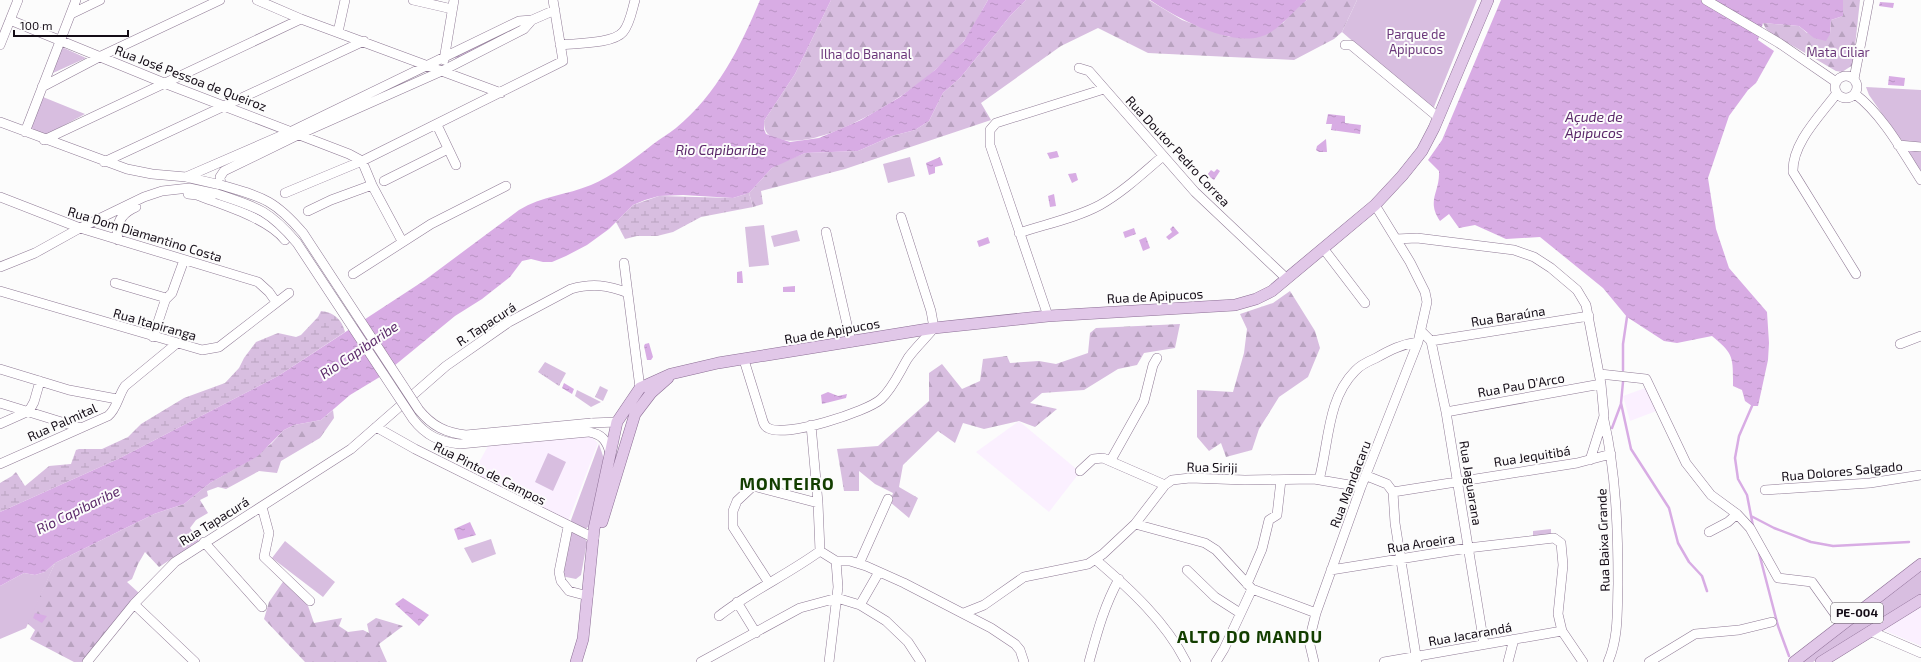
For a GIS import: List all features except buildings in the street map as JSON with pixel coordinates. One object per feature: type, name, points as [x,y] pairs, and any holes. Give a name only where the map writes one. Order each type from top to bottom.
[{"type":"main road","name":"Rua de Apipucos","points":[[640,388],[671,374],[718,363],[934,328],[1048,316],[1235,305],[1262,296],[1272,291],[1287,279],[1375,205],[1422,151],[1439,118],[1488,0]]},
{"type":"main road","points":[[594,538],[600,526],[617,478],[635,414],[651,393],[671,374]]},
{"type":"main road","points":[[576,662],[583,639],[594,529],[617,422],[640,388]]},
{"type":"main road","points":[[617,422],[618,431],[615,471],[617,478]]},
{"type":"main road","name":"PE-004","points":[[1794,662],[1921,564]]},
{"type":"main road","name":"PE-004","points":[[1821,662],[1921,600]]},
{"type":"street","points":[[0,45],[18,0]]},
{"type":"street","points":[[25,132],[76,0]]},
{"type":"street","points":[[71,14],[100,0]]},
{"type":"street","points":[[42,87],[101,56],[220,0]]},
{"type":"street","points":[[257,0],[301,19],[364,41],[426,66],[501,93]]},
{"type":"street","points":[[338,32],[345,0]]},
{"type":"street","points":[[415,0],[453,4],[442,71]]},
{"type":"street","points":[[285,193],[362,161],[564,61],[560,45],[554,0]]},
{"type":"street","points":[[560,45],[607,40],[622,33],[635,0]]},
{"type":"street","points":[[1706,0],[1779,43],[1836,82]]},
{"type":"street","points":[[1855,94],[1858,84],[1854,78],[1869,0]]},
{"type":"street","points":[[221,185],[220,177],[224,171],[296,133],[445,55],[519,21],[532,20],[555,10]]},
{"type":"street","points":[[44,140],[301,19]]},
{"type":"street","name":"Rua José Pessoa de Queiroz","points":[[10,20],[164,83],[349,154],[362,161]]},
{"type":"street","points":[[186,177],[296,133],[442,71],[524,30],[532,20]]},
{"type":"street","points":[[104,162],[364,41]]},
{"type":"street","points":[[1345,45],[1351,45],[1439,118]]},
{"type":"street","name":"Rua Doutor Pedro Correa","points":[[1079,68],[1089,71],[1104,90],[1195,192],[1287,279]]},
{"type":"street","points":[[1836,82],[1843,78],[1854,78]]},
{"type":"street","points":[[1836,82],[1837,93],[1804,138],[1794,157],[1793,172],[1856,274]]},
{"type":"street","points":[[1048,316],[990,146],[990,130],[996,123],[1104,90]]},
{"type":"street","points":[[1837,93],[1845,96],[1855,94],[1864,101],[1898,145],[1921,180]]},
{"type":"street","points":[[0,122],[44,140],[127,169],[186,177],[221,185],[261,197],[272,202],[288,216],[303,233],[419,410],[426,419],[438,428],[453,434],[466,435],[590,427],[605,439],[610,454]]},
{"type":"street","points":[[437,125],[456,165]]},
{"type":"street","points":[[1898,145],[1921,147]]},
{"type":"street","points":[[384,181],[448,149]]},
{"type":"street","points":[[1019,233],[1076,215],[1100,205],[1118,194],[1163,156]]},
{"type":"street","points":[[362,161],[372,185],[402,241]]},
{"type":"street","points":[[163,193],[168,182],[165,175]]},
{"type":"street","points":[[308,210],[372,185]]},
{"type":"street","points":[[353,274],[402,241],[431,224],[506,186]]},
{"type":"street","points":[[0,266],[35,254],[80,228],[144,197],[189,188],[217,194],[254,206],[265,212],[282,225],[297,243],[420,429],[432,437],[446,443],[460,444],[590,427],[617,422]]},
{"type":"street","points":[[118,240],[116,230],[120,218],[132,208],[163,193],[197,195],[250,217],[279,232],[285,240]]},
{"type":"street","name":"Rua Dom Diamantino Costa","points":[[0,197],[80,228],[258,282],[269,292],[276,302]]},
{"type":"street","points":[[1375,205],[1396,239]]},
{"type":"street","points":[[744,360],[762,418],[768,428],[793,429],[847,416],[882,398],[909,356],[934,328],[931,311],[902,217]]},
{"type":"street","points":[[826,232],[851,342]]},
{"type":"street","name":"Rua Baixa Grande","points":[[1396,239],[1417,238],[1493,246],[1514,250],[1534,257],[1551,268],[1577,290],[1586,305],[1600,374],[1604,416],[1611,454],[1618,558],[1618,603],[1616,631],[1608,662]]},
{"type":"street","name":"Rua Mandacaru","points":[[1314,662],[1309,641],[1316,613],[1361,487],[1367,476],[1418,342],[1425,317],[1426,297],[1396,239]]},
{"type":"street","points":[[1323,248],[1365,303]]},
{"type":"street","points":[[153,337],[166,299],[172,293],[184,260]]},
{"type":"street","points":[[624,263],[640,388]]},
{"type":"street","points":[[115,282],[166,299]]},
{"type":"street","name":"R. Tapacurá","points":[[376,427],[446,366],[509,322],[571,289],[582,286],[611,286],[628,293]]},
{"type":"street","name":"Rua Itapiranga","points":[[0,291],[176,344],[202,350],[219,347],[289,293]]},
{"type":"street","name":"Rua Baraúna","points":[[1431,341],[1589,316]]},
{"type":"street","points":[[1421,331],[1431,341]]},
{"type":"street","points":[[1900,344],[1921,336]]},
{"type":"street","name":"Rua Jaguarana","points":[[1431,341],[1446,412],[1484,644]]},
{"type":"street","points":[[1320,480],[1333,410],[1346,381],[1356,370],[1382,354],[1402,344],[1418,342]]},
{"type":"street","name":"Rua Palmital","points":[[0,464],[108,416],[114,411],[117,399],[125,386],[176,344]]},
{"type":"street","points":[[1111,460],[1144,401],[1153,365],[1157,358]]},
{"type":"street","points":[[0,369],[84,394],[117,399]]},
{"type":"street","points":[[1600,374],[1646,380],[1686,463],[1712,495],[1737,514],[1750,528],[1773,573],[1778,578],[1783,580],[1812,582],[1842,624]]},
{"type":"street","points":[[0,424],[29,411],[34,402],[40,381]]},
{"type":"street","name":"Rua Pau D'Arco","points":[[1446,412],[1601,384]]},
{"type":"street","points":[[0,403],[81,428]]},
{"type":"street","points":[[1590,460],[1604,416]]},
{"type":"street","points":[[811,425],[818,503],[820,551]]},
{"type":"street","name":"Rua Tapacurá","points":[[87,662],[134,604],[175,562],[351,449],[376,427]]},
{"type":"street","name":"Rua Pinto de Campos","points":[[376,427],[415,449],[568,527],[594,538]]},
{"type":"street","name":"Rua Jequitibá","points":[[1393,492],[1590,460],[1611,454]]},
{"type":"street","points":[[964,613],[984,605],[1024,578],[1088,564],[1096,560],[1135,524],[1165,485],[1111,460],[1098,457],[1089,462],[1080,471]]},
{"type":"street","name":"Rua Dolores Salgado","points":[[1765,490],[1870,483],[1921,475]]},
{"type":"street","points":[[1367,476],[1386,484],[1393,492],[1400,559],[1416,660]]},
{"type":"street","name":"Rua Siriji","points":[[1165,485],[1172,480],[1190,478],[1320,480],[1361,487]]},
{"type":"street","points":[[1216,662],[1240,613],[1262,549],[1269,520],[1277,514],[1281,480]]},
{"type":"street","points":[[769,583],[733,527],[733,511],[737,501],[753,486],[818,503]]},
{"type":"street","points":[[859,564],[888,499]]},
{"type":"street","points":[[262,507],[269,533],[264,557],[310,601]]},
{"type":"street","points":[[1709,532],[1728,522],[1737,514]]},
{"type":"street","points":[[1135,524],[1205,543],[1216,550],[1249,586],[1316,613]]},
{"type":"street","points":[[568,527],[560,565],[560,576],[569,591],[588,596]]},
{"type":"street","name":"Rua Aroeira","points":[[1331,570],[1468,548],[1554,538],[1561,543],[1563,565],[1558,614],[1562,631]]},
{"type":"street","points":[[204,542],[262,606]]},
{"type":"street","points":[[719,616],[736,602],[789,573],[820,551]]},
{"type":"street","points":[[820,551],[836,561],[850,561],[879,572],[964,613],[991,628],[1015,644],[1020,650],[1024,662]]},
{"type":"street","points":[[1096,560],[1119,579],[1168,631],[1186,662]]},
{"type":"street","points":[[829,662],[838,587],[836,561]]},
{"type":"street","points":[[1187,570],[1215,597],[1240,613]]},
{"type":"street","points":[[860,605],[879,572]]},
{"type":"street","points":[[1089,662],[1100,619],[1107,601],[1119,579]]},
{"type":"street","points":[[701,662],[800,608],[837,598],[860,605],[886,621],[908,642],[921,662]]},
{"type":"street","points":[[736,602],[756,633]]},
{"type":"street","points":[[134,604],[195,662]]},
{"type":"street","points":[[1649,662],[1695,634],[1739,630],[1772,622]]},
{"type":"street","points":[[1562,631],[1583,662]]},
{"type":"street","name":"Rua Jacarandá","points":[[1384,662],[1416,660],[1484,644],[1562,631]]},
{"type":"street","points":[[1870,631],[1921,653]]},
{"type":"street","points":[[1508,662],[1514,639]]},
{"type":"shaded area","points":[[1648,387],[1659,410],[1630,421],[1623,396]]},
{"type":"shaded area","points":[[1019,421],[1080,472],[1049,512],[976,452]]},
{"type":"shaded area","points":[[589,435],[598,443],[567,524],[471,477],[488,446]]},
{"type":"shaded area","points":[[1921,603],[1921,646],[1881,629]]},
{"type":"green space","name":"Ilha do Bananal","points":[[831,0],[988,0],[970,32],[953,53],[921,81],[883,107],[861,120],[839,130],[817,137],[796,141],[772,137],[766,131],[764,121],[795,74]]},
{"type":"green space","points":[[1026,0],[1149,0],[1182,20],[1229,37],[1258,37],[1283,23],[1295,9],[1307,0],[1357,0],[1342,32],[1334,39],[1294,60],[1148,53],[1098,28],[1061,46],[981,103],[991,120],[845,169],[761,191],[763,204],[753,207],[749,193],[772,168],[785,161],[805,153],[858,151],[892,136],[915,130],[929,121],[943,93],[961,77],[1010,16]]},
{"type":"green space","name":"Parque de Apipucos","points":[[1357,0],[1477,0],[1434,107],[1429,107],[1342,32]]},
{"type":"green space","name":"Mata Ciliar","points":[[1843,0],[1860,0],[1853,65],[1842,72],[1836,71],[1774,35],[1766,29],[1763,23],[1799,26],[1807,33],[1830,34],[1831,20],[1843,16]]},
{"type":"green space","points":[[521,23],[524,26],[456,60],[454,54]]},
{"type":"green space","points":[[64,48],[86,58],[53,73],[61,49]]},
{"type":"green space","points":[[1866,87],[1921,90],[1921,143],[1903,141],[1899,138],[1869,95]]},
{"type":"green space","points":[[43,97],[85,114],[46,135],[30,129]]},
{"type":"green space","points":[[1901,147],[1921,149],[1921,180]]},
{"type":"green space","points":[[910,157],[915,176],[888,183],[883,164]]},
{"type":"green space","points":[[749,193],[753,207],[701,217],[673,232],[657,236],[637,236],[625,239],[616,222],[633,205],[659,196],[733,198]]},
{"type":"green space","points":[[764,225],[769,265],[749,267],[745,227]]},
{"type":"green space","points":[[797,230],[800,241],[774,247],[771,236]]},
{"type":"green space","points":[[1290,291],[1315,331],[1320,348],[1308,377],[1279,397],[1259,429],[1252,450],[1226,457],[1221,443],[1209,451],[1197,437],[1197,390],[1233,392],[1244,353],[1247,329],[1240,314],[1273,303]]},
{"type":"green space","points":[[321,311],[330,313],[337,317],[340,320],[345,332],[278,376],[118,459],[0,512],[0,483],[16,472],[25,486],[49,466],[71,464],[76,450],[102,449],[128,437],[141,424],[184,398],[225,383],[239,368],[244,358],[256,342],[278,333],[296,337],[301,335],[318,317]]},
{"type":"green space","points":[[1180,324],[1175,348],[1144,353],[1137,365],[1118,369],[1084,390],[1042,393],[1030,403],[1057,409],[1035,427],[1019,421],[984,429],[963,423],[955,443],[938,431],[903,465],[899,487],[918,498],[909,518],[890,502],[893,493],[875,484],[859,471],[859,491],[844,491],[837,449],[878,446],[929,401],[929,373],[942,364],[962,389],[980,381],[983,359],[1007,356],[1010,363],[1039,361],[1056,364],[1088,353],[1090,333],[1096,328]]},
{"type":"green space","points":[[545,362],[566,373],[559,386],[538,372]]},
{"type":"green space","points":[[544,364],[559,372],[555,380],[540,372]]},
{"type":"green space","points":[[600,386],[608,390],[603,401],[595,397]]},
{"type":"green space","points":[[577,390],[601,402],[591,407],[575,396]]},
{"type":"green space","points":[[333,410],[334,418],[320,438],[281,461],[277,473],[259,471],[226,489],[218,487],[207,491],[208,496],[200,500],[208,513],[196,520],[190,528],[199,541],[159,567],[145,552],[132,579],[127,582],[139,593],[82,662],[74,662],[30,639],[35,630],[27,623],[55,563],[154,514],[184,504],[210,483],[245,463],[271,444],[284,430],[294,425],[321,420]]},
{"type":"green space","points":[[599,444],[604,459],[591,525],[585,529],[572,525],[571,520]]},
{"type":"green space","points":[[548,453],[566,462],[553,491],[535,482]]},
{"type":"green space","points":[[1551,529],[1551,534],[1533,536],[1533,531]]},
{"type":"green space","points":[[571,531],[585,539],[587,542],[581,575],[576,579],[561,576]]},
{"type":"green space","points":[[491,539],[496,554],[472,563],[464,548]]},
{"type":"green space","points":[[285,541],[335,582],[323,597],[272,558]]},
{"type":"green space","points":[[55,563],[26,628],[0,639],[0,586],[24,573],[35,575],[45,572]]},
{"type":"green space","points":[[1921,569],[1921,594],[1813,662],[1799,662]]},
{"type":"green space","points":[[285,579],[307,603],[314,623],[342,618],[339,626],[348,632],[363,630],[369,633],[367,624],[376,618],[403,626],[379,644],[387,662],[305,662],[264,619],[269,602]]},
{"type":"water","name":"Rio Capibaribe","points":[[760,0],[831,0],[795,74],[764,121],[764,129],[766,134],[790,142],[819,138],[861,120],[900,97],[935,70],[964,41],[988,0],[1026,0],[1010,16],[961,77],[943,93],[929,121],[915,130],[892,136],[858,151],[805,153],[772,168],[749,193],[733,198],[683,195],[659,196],[633,205],[609,229],[587,245],[566,256],[552,262],[543,262],[531,259],[522,261],[510,277],[482,299],[455,316],[383,375],[350,395],[321,420],[294,425],[284,430],[258,456],[210,483],[184,504],[154,514],[55,563],[45,572],[35,575],[24,573],[0,586],[0,512],[118,459],[278,376],[425,280],[519,210],[528,205],[599,182],[622,167],[676,128],[691,115],[704,100],[726,69],[735,53]]},
{"type":"water","points":[[1150,0],[1307,0],[1271,32],[1258,37],[1242,38],[1226,36],[1192,24]]},
{"type":"water","name":"Açude de Apipucos","points":[[1501,0],[1843,0],[1843,16],[1831,20],[1830,34],[1826,41],[1814,38],[1799,26],[1763,23],[1758,40],[1774,51],[1756,83],[1748,90],[1729,116],[1708,178],[1716,229],[1729,268],[1767,312],[1769,343],[1768,360],[1758,406],[1752,406],[1745,401],[1742,390],[1733,386],[1733,368],[1731,357],[1725,347],[1712,336],[1677,343],[1664,341],[1627,317],[1603,288],[1540,237],[1506,239],[1475,225],[1459,228],[1449,214],[1440,221],[1434,207],[1439,171],[1428,160],[1442,140]]},
{"type":"water","points":[[1880,2],[1894,3],[1893,8],[1879,6]]},
{"type":"water","points":[[1889,76],[1905,78],[1904,86],[1888,85]]},
{"type":"water","points":[[1328,114],[1345,116],[1345,123],[1361,125],[1360,134],[1331,130],[1332,124],[1326,124]]},
{"type":"water","points":[[1326,139],[1327,152],[1319,152],[1316,150],[1317,146]]},
{"type":"water","points":[[1057,151],[1059,157],[1050,159],[1047,153]]},
{"type":"water","points":[[940,157],[943,165],[935,167],[935,173],[929,175],[926,163]]},
{"type":"water","points":[[1217,169],[1220,171],[1214,180],[1207,175],[1211,170],[1214,172]]},
{"type":"water","points":[[1076,173],[1078,180],[1072,183],[1068,174]]},
{"type":"water","points":[[1054,194],[1056,206],[1050,207],[1048,196]]},
{"type":"water","points":[[1173,226],[1179,233],[1169,240],[1166,237],[1172,232],[1170,229]]},
{"type":"water","points":[[1134,228],[1136,234],[1125,238],[1123,232]]},
{"type":"water","points":[[988,237],[990,243],[979,247],[977,241]]},
{"type":"water","points":[[1146,237],[1150,248],[1143,251],[1139,240]]},
{"type":"water","points":[[742,271],[743,283],[737,283],[737,272]]},
{"type":"water","points":[[795,286],[795,292],[783,292],[783,287]]},
{"type":"water","points":[[649,343],[653,357],[651,360],[647,360],[644,346],[645,344]]},
{"type":"water","points":[[564,383],[574,389],[572,394],[562,388]]},
{"type":"water","points":[[828,392],[838,396],[847,394],[846,398],[822,404],[821,395]]},
{"type":"water","points":[[470,522],[476,535],[458,540],[454,529]]},
{"type":"water","points":[[403,598],[429,615],[419,626],[395,604]]},
{"type":"water","points":[[35,613],[47,616],[42,623],[33,618]]},
{"type":"waterway","points":[[1623,370],[1623,344],[1627,317]]},
{"type":"waterway","points":[[1623,382],[1621,403],[1631,449],[1669,508],[1678,543],[1689,562],[1702,576],[1707,591]]},
{"type":"waterway","points":[[1612,428],[1621,404]]},
{"type":"waterway","points":[[1752,406],[1739,436],[1735,458],[1738,479],[1747,495],[1753,526]]},
{"type":"waterway","points":[[1751,516],[1774,528],[1811,542],[1833,546],[1909,542]]},
{"type":"waterway","points":[[1759,553],[1778,626],[1789,656]]},
{"type":"district","name":"MONTEIRO","points":[[787,484]]},
{"type":"district","name":"ALTO DO MANDU","points":[[1250,637]]}]
